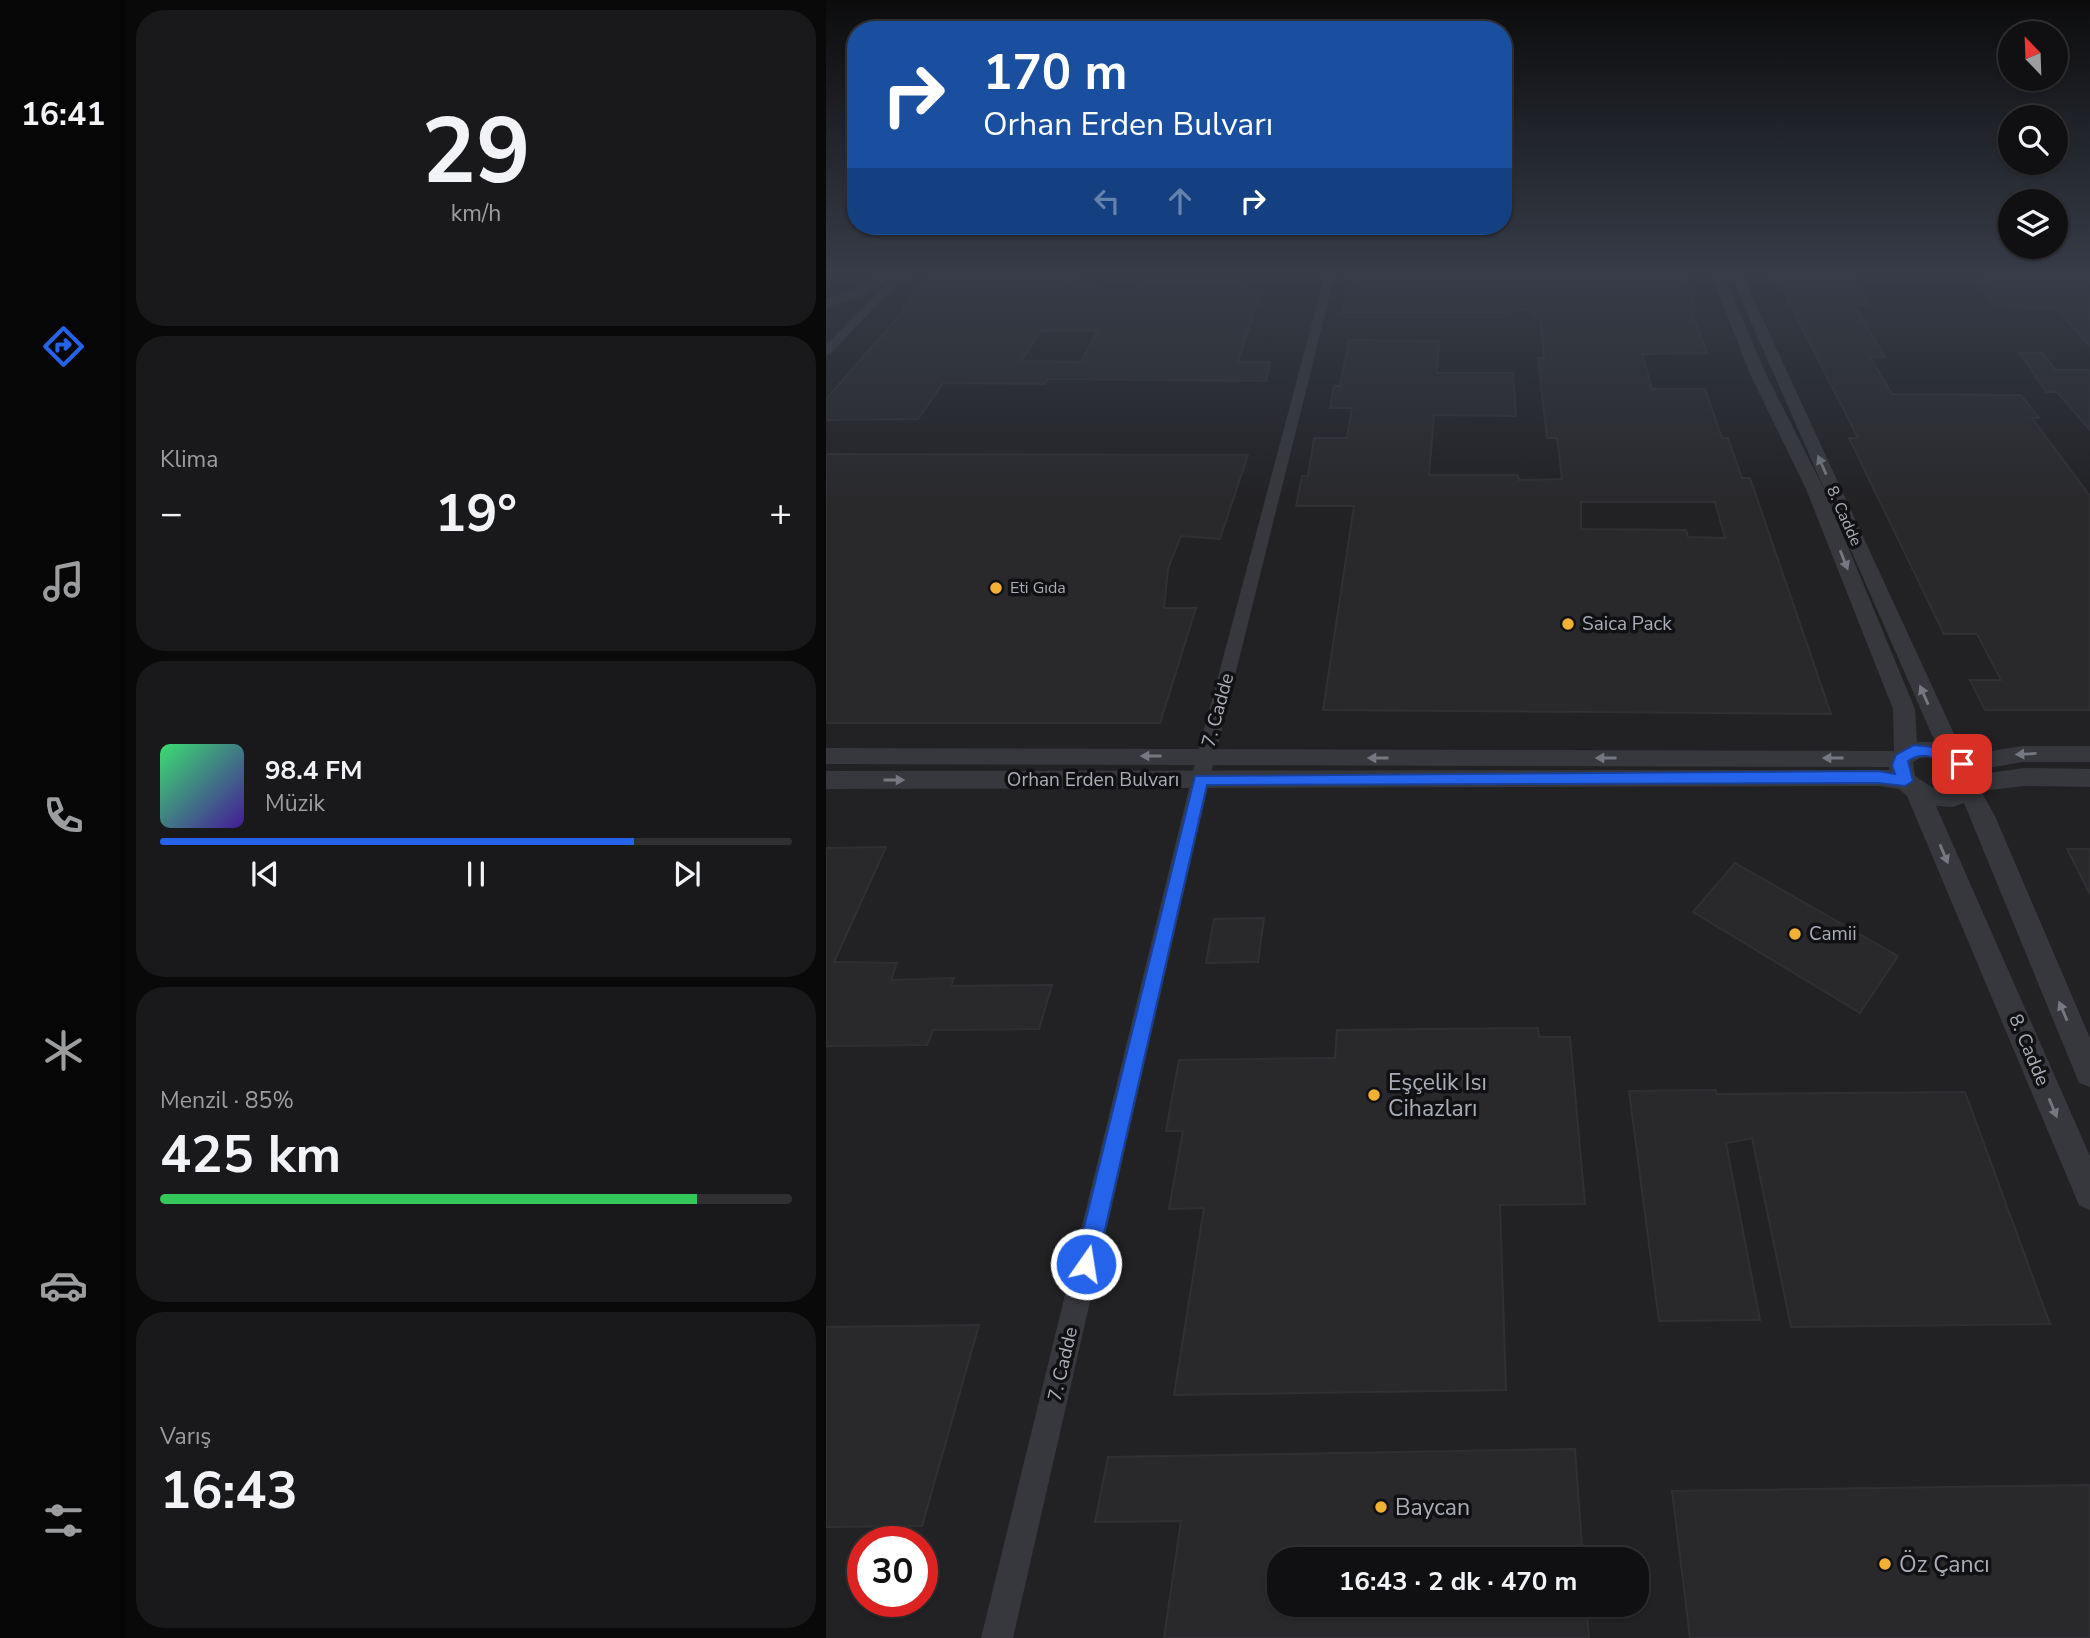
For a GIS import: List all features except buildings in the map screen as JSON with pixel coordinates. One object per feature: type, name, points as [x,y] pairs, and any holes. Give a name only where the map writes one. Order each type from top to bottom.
[{"type":"street","name":"7. Cadde","points":[[997,1638],[1206,756],[1310,350]]},
{"type":"street","name":"8. Cadde","points":[[1748,350],[1815,489],[1904,709],[1907,771],[2090,1194]]},
{"type":"street","name":"8. Cadde","points":[[1771,350],[1983,816],[2090,1073]]},
{"type":"street","name":"Orhan Erden Bulvarı","points":[[826,780],[1878,777],[1907,771],[1923,749],[1964,774],[2090,778]]},
{"type":"street","name":"Orhan Erden Bulvarı","points":[[826,756],[1206,756],[1907,771],[1941,798],[1953,798],[1964,774],[2022,754],[2090,754]]},
{"type":"shaded area","points":[[826,350],[2090,350],[2090,1638],[826,1638]]},
{"type":"place","name":"Eti Gıda","points":[[996,588]]},
{"type":"place","name":"Saica Pack","points":[[1568,624]]},
{"type":"place","name":"Camii","points":[[1795,934]]},
{"type":"place","name":"Eşçelik Isı Cihazları","points":[[1374,1095]]},
{"type":"place","name":"Baycan","points":[[1381,1507]]},
{"type":"place","name":"Öz Çancı","points":[[1885,1564]]},
{"type":"route","points":[[1086,1264],[1201,780],[1878,777],[1905,781],[1900,773],[1901,758],[1906,753],[1923,749],[1944,752],[1962,764]]}]
